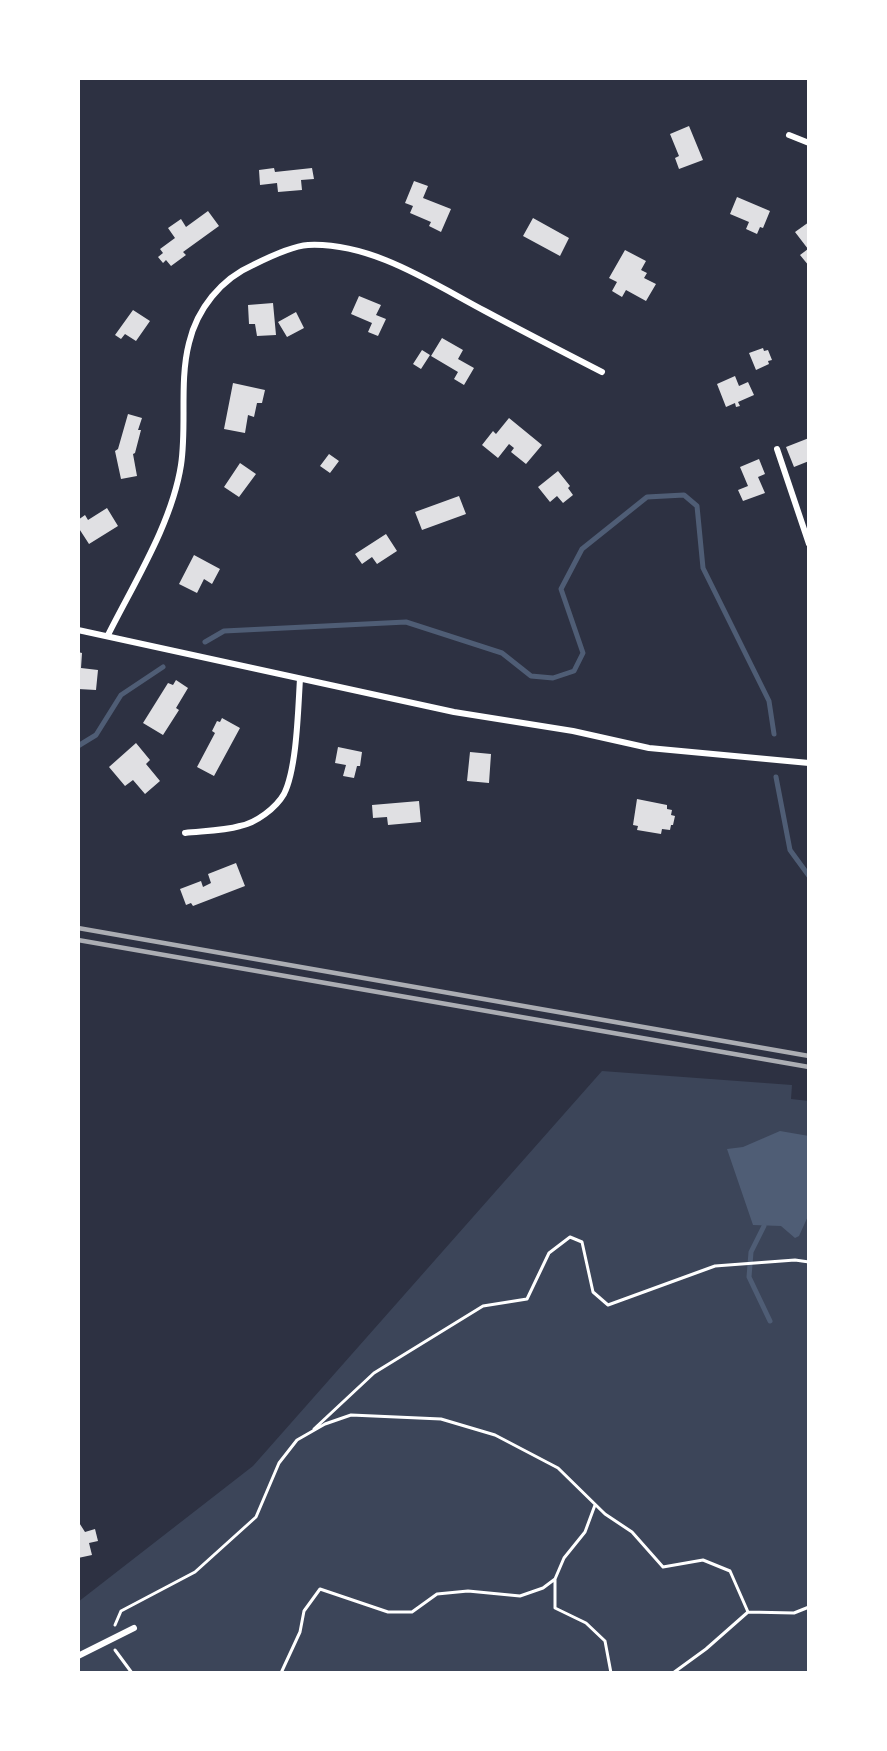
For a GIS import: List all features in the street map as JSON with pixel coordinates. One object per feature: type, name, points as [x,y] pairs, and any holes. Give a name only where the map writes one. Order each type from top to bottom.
[{"type":"street","points":[[789,135],[809,143]]},
{"type":"street","points":[[108,635],[162,527],[175,495],[184,431],[188,344],[196,321],[210,299],[227,280],[239,271],[306,245],[332,247],[366,254],[444,290],[602,372]]},
{"type":"street","points":[[777,449],[809,544]]},
{"type":"street","points":[[78,630],[454,712],[573,731],[649,748],[809,763]]},
{"type":"street","points":[[185,833],[242,826],[265,814],[283,795],[290,779],[297,732],[300,679]]},
{"type":"street","points":[[78,1656],[134,1628]]},
{"type":"path","points":[[308,1434],[374,1373],[413,1348],[483,1306],[527,1299],[549,1253],[570,1237],[582,1242],[593,1292],[608,1305],[715,1266],[795,1260],[809,1262]]},
{"type":"path","points":[[132,1673],[107,1641],[121,1611],[195,1572],[256,1517],[279,1463],[297,1440],[325,1424],[351,1414],[441,1419],[495,1435],[558,1468],[604,1514],[632,1532],[663,1567],[703,1560],[730,1571],[748,1612]]},
{"type":"path","points":[[595,1504],[585,1532],[564,1558],[555,1579],[555,1608],[586,1623],[605,1641],[611,1673]]},
{"type":"path","points":[[281,1673],[300,1632],[304,1611],[320,1589],[388,1612],[412,1612],[437,1594],[468,1591],[520,1596],[543,1588],[555,1579]]},
{"type":"path","points":[[673,1673],[706,1649],[748,1612],[794,1613],[809,1607]]},
{"type":"shaded area","points":[[602,1071],[792,1085],[791,1099],[809,1101],[809,1673],[78,1673],[78,1602],[253,1466]]},
{"type":"shaded area","points":[[780,1131],[809,1136],[809,1214],[799,1236],[795,1238],[781,1226],[753,1225],[727,1149],[743,1147]]},
{"type":"building","points":[[689,126],[703,160],[679,169],[675,158],[679,156],[670,134]]},
{"type":"building","points":[[274,168],[275,172],[312,168],[314,179],[301,180],[302,190],[278,192],[277,183],[260,185],[259,170]]},
{"type":"building","points":[[414,181],[428,186],[423,198],[451,209],[441,232],[429,226],[431,222],[410,213],[413,206],[405,203]]},
{"type":"building","points":[[737,197],[770,211],[763,228],[760,227],[757,234],[746,229],[749,222],[730,214]]},
{"type":"building","points":[[208,211],[219,226],[183,252],[186,255],[171,266],[166,260],[163,263],[158,257],[163,253],[160,249],[175,238],[168,228],[181,219],[186,227]]},
{"type":"building","points":[[533,218],[569,238],[560,256],[523,236]]},
{"type":"building","points":[[809,222],[809,266],[800,255],[808,249],[795,232]]},
{"type":"building","points":[[625,250],[646,261],[641,270],[647,273],[644,278],[656,284],[646,301],[626,290],[622,297],[612,291],[617,282],[609,278]]},
{"type":"building","points":[[359,296],[381,305],[376,315],[386,319],[378,336],[368,332],[372,323],[351,314]]},
{"type":"building","points":[[273,303],[276,335],[257,336],[255,324],[249,324],[248,305]]},
{"type":"building","points":[[133,310],[150,321],[136,341],[125,334],[121,339],[115,335]]},
{"type":"building","points":[[296,312],[304,328],[287,337],[278,322]]},
{"type":"building","points":[[442,338],[463,350],[458,359],[474,368],[464,385],[454,379],[458,372],[431,356]]},
{"type":"building","points":[[763,348],[764,351],[768,350],[772,360],[768,361],[769,364],[756,370],[749,353]]},
{"type":"building","points":[[422,350],[430,355],[421,369],[413,364]]},
{"type":"building","points":[[735,376],[739,386],[748,382],[754,395],[738,402],[740,406],[736,407],[735,403],[726,407],[717,384]]},
{"type":"building","points":[[233,383],[265,390],[262,403],[257,403],[254,417],[248,415],[245,433],[224,429]]},
{"type":"building","points":[[128,414],[142,418],[138,430],[141,430],[133,454],[137,476],[121,479],[115,451],[118,449]]},
{"type":"building","points":[[509,418],[542,445],[526,464],[511,452],[514,448],[509,444],[498,458],[482,445],[493,431],[496,434]]},
{"type":"building","points":[[809,438],[809,461],[794,467],[786,447]]},
{"type":"building","points":[[329,454],[339,461],[330,473],[320,466]]},
{"type":"building","points":[[759,459],[765,474],[758,477],[765,493],[743,501],[738,490],[748,486],[740,467]]},
{"type":"building","points":[[240,463],[256,474],[239,497],[224,487]]},
{"type":"building","points":[[558,471],[570,486],[568,488],[573,495],[563,503],[557,496],[550,502],[538,487]]},
{"type":"building","points":[[459,496],[466,514],[422,530],[415,512]]},
{"type":"building","points":[[107,508],[118,526],[89,544],[78,527],[78,520],[85,515],[88,520]]},
{"type":"building","points":[[386,534],[397,551],[377,564],[372,557],[362,564],[355,554]]},
{"type":"building","points":[[194,555],[220,569],[212,584],[204,579],[197,593],[179,584]]},
{"type":"building","points":[[78,652],[82,653],[81,668],[98,670],[96,690],[78,689]]},
{"type":"building","points":[[176,680],[188,688],[176,708],[179,710],[163,735],[143,723],[168,683],[173,685]]},
{"type":"building","points":[[222,718],[240,728],[214,776],[197,767],[215,733],[212,731],[217,721],[220,722]]},
{"type":"building","points":[[136,743],[150,760],[146,764],[160,781],[145,794],[133,780],[125,786],[109,767]]},
{"type":"building","points":[[338,747],[362,752],[360,766],[357,766],[354,778],[343,776],[346,765],[335,763]]},
{"type":"building","points":[[470,752],[491,754],[489,783],[467,781]]},
{"type":"building","points":[[637,799],[667,805],[667,809],[672,810],[671,815],[675,816],[670,830],[662,829],[661,834],[637,830],[638,826],[633,825]]},
{"type":"building","points":[[419,801],[421,822],[388,825],[387,817],[373,818],[372,805]]},
{"type":"building","points":[[236,863],[245,886],[193,906],[191,903],[186,905],[180,889],[201,881],[203,887],[211,883],[208,874]]},
{"type":"building","points":[[78,1521],[85,1532],[95,1529],[98,1541],[89,1543],[92,1555],[78,1558]]},
{"type":"waterway","points":[[205,642],[224,631],[406,622],[502,653],[531,676],[553,678],[574,671],[583,653],[561,589],[582,549],[647,497],[684,495],[697,506],[703,568],[769,701],[774,734]]},
{"type":"waterway","points":[[78,746],[96,735],[121,695],[163,667]]},
{"type":"waterway","points":[[776,777],[790,850],[809,876]]},
{"type":"waterway","points":[[764,1226],[751,1252],[749,1277],[770,1321]]},
{"type":"railway","points":[[78,928],[809,1056]]},
{"type":"railway","points":[[78,940],[809,1067]]}]
